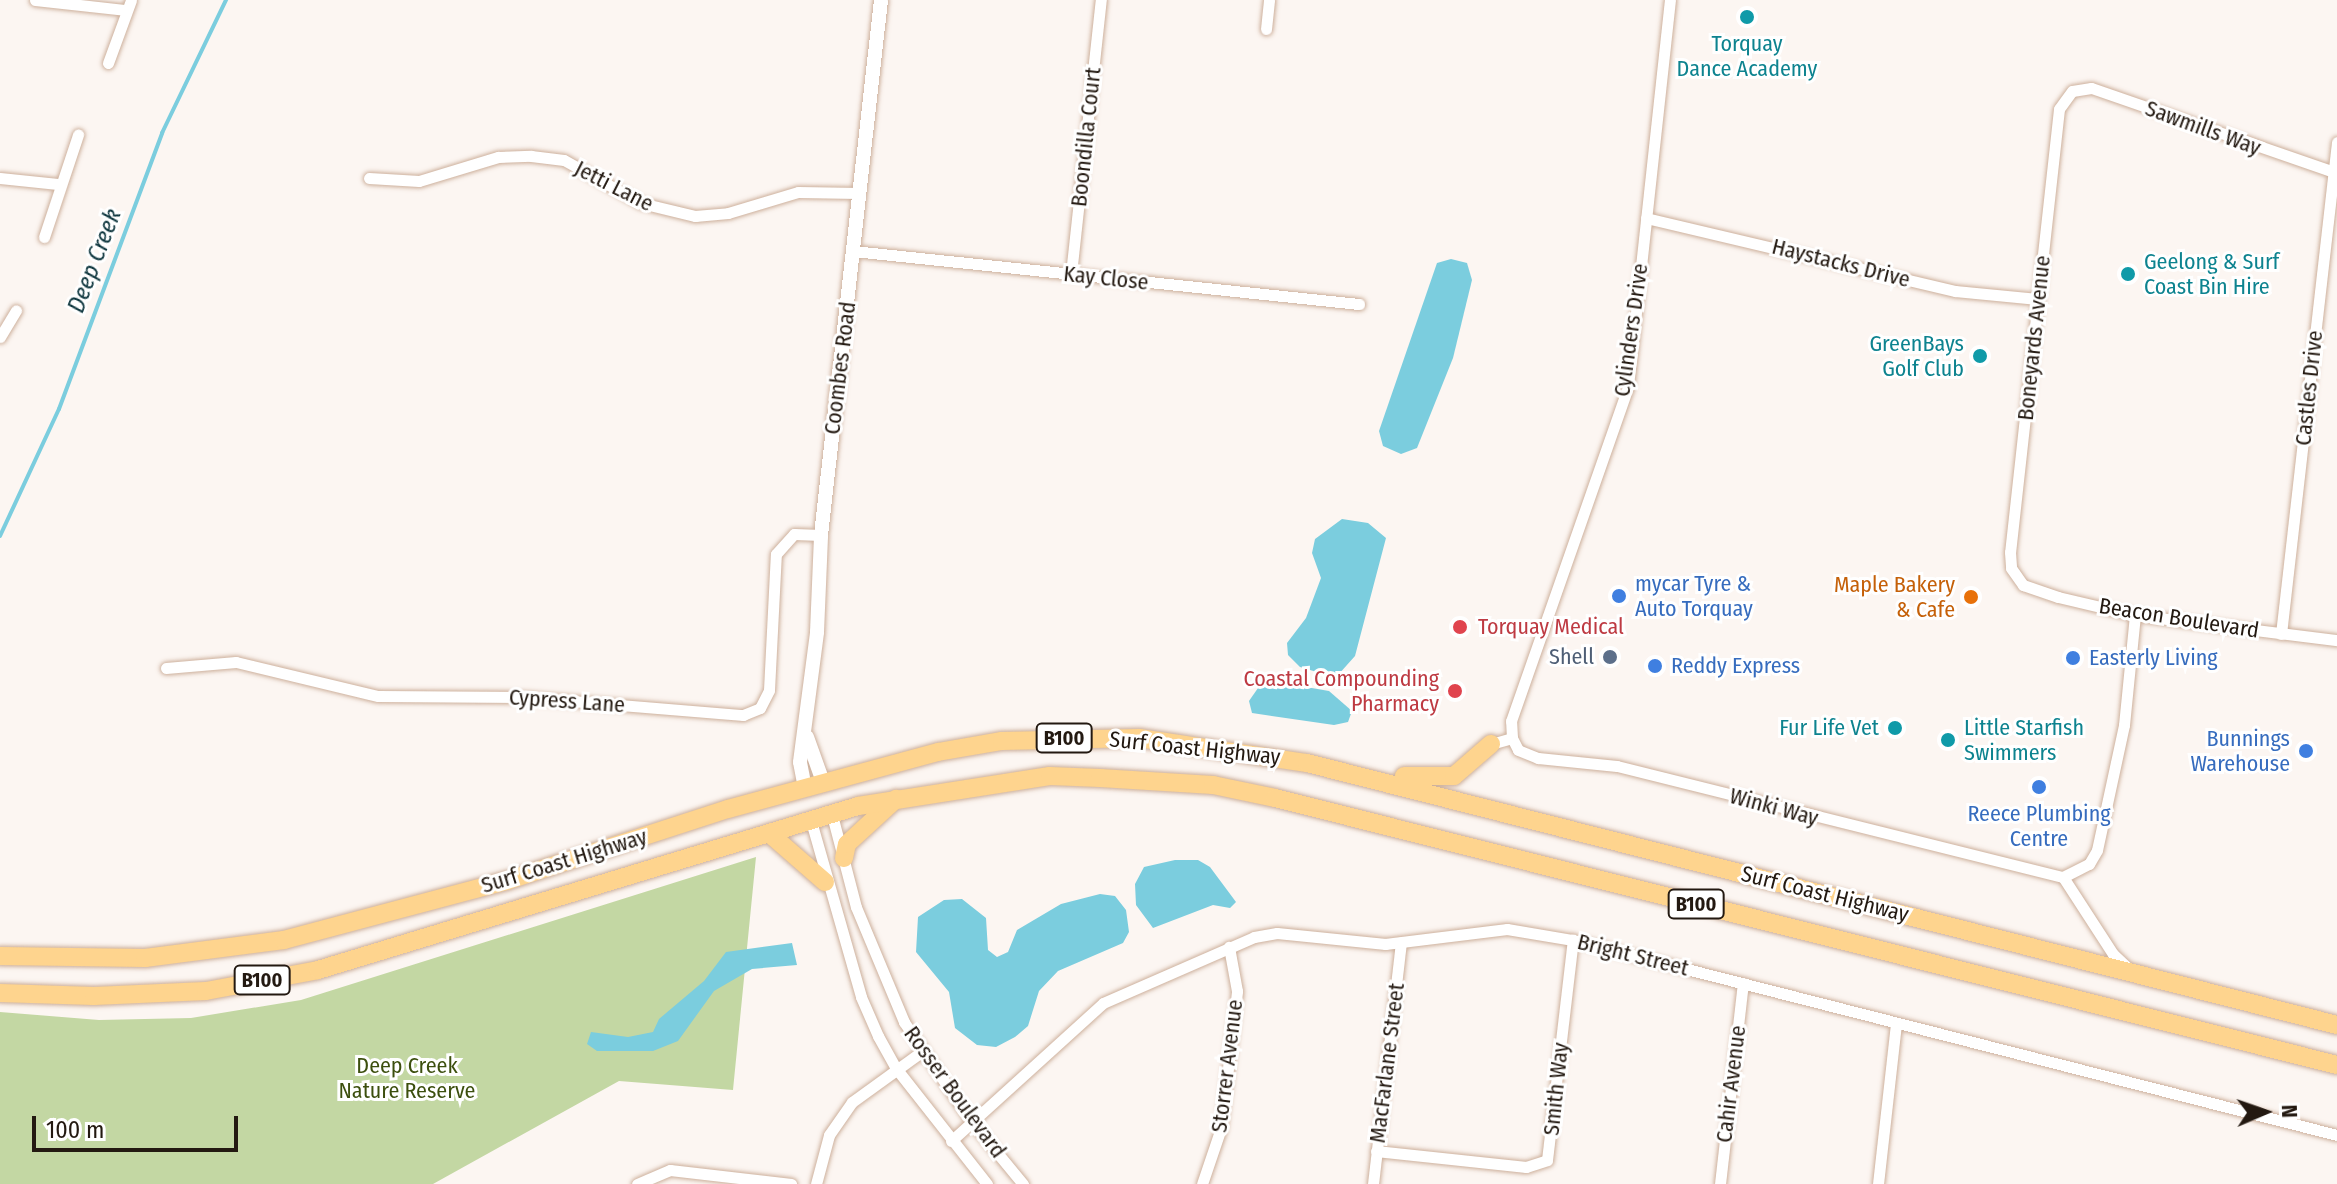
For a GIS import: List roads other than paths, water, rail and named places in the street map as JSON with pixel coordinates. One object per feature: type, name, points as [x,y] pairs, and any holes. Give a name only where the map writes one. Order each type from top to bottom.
[{"type":"main road","name":"Surf Coast Highway","points":[[0,956],[145,958],[284,940],[506,881],[814,785],[938,752],[1074,737],[1201,744],[1307,763],[2337,1025]]},
{"type":"main road","points":[[1307,763],[1336,761],[1439,779],[1472,766],[1491,744]]},
{"type":"main road","name":"Surf Coast Highway","points":[[0,993],[94,996],[206,991],[318,970],[516,913],[832,815],[896,799],[1050,776],[1213,785],[2337,1065]]},
{"type":"main road","points":[[814,785],[832,815]]},
{"type":"main road","points":[[811,821],[814,785]]},
{"type":"main road","points":[[844,858],[847,844],[896,799]]},
{"type":"main road","points":[[770,834],[825,882]]},
{"type":"main road","points":[[506,881],[516,913]]},
{"type":"street","points":[[35,0],[129,5],[108,63]]},
{"type":"street","name":"Coombes Road","points":[[814,785],[807,737],[821,535],[881,0]]},
{"type":"street","name":"Boondilla Court","points":[[1071,274],[1101,0]]},
{"type":"street","points":[[1266,29],[1269,0]]},
{"type":"street","name":"Cylinders Drive","points":[[1512,738],[1511,721],[1628,386],[1670,0]]},
{"type":"street","name":"Sawmills Way","points":[[2072,91],[2091,88],[2334,172]]},
{"type":"street","name":"Boneyards Avenue","points":[[2023,585],[2011,568],[2010,552],[2059,109],[2072,91]]},
{"type":"street","points":[[44,237],[58,184],[78,135]]},
{"type":"street","name":"Castles Drive","points":[[2281,634],[2337,142]]},
{"type":"street","name":"Jetti Lane","points":[[369,178],[419,181],[498,157],[531,156],[564,160],[641,203],[695,216],[728,213],[798,192],[859,193]]},
{"type":"street","points":[[0,178],[58,184]]},
{"type":"street","name":"Haystacks Drive","points":[[1646,218],[1955,291],[2038,299]]},
{"type":"street","name":"Kay Close","points":[[853,251],[1359,304]]},
{"type":"street","points":[[0,337],[16,310]]},
{"type":"street","name":"Cypress Lane","points":[[166,668],[236,662],[378,696],[523,697],[743,715],[760,708],[769,690],[776,554],[794,534],[821,535]]},
{"type":"street","name":"Beacon Boulevard","points":[[2023,585],[2135,615],[2337,640]]},
{"type":"street","points":[[2132,972],[2113,954],[2063,877],[2089,864],[2097,850],[2124,725],[2135,615]]},
{"type":"street","points":[[1491,744],[1512,738]]},
{"type":"street","name":"Winki Way","points":[[1512,738],[1518,750],[1538,758],[1617,766],[2063,877]]},
{"type":"street","name":"Rosser Boulevard","points":[[832,815],[884,983],[921,1052],[971,1121],[1023,1184]]},
{"type":"street","name":"Rosser Boulevard","points":[[811,821],[825,882],[861,997],[895,1067],[987,1184]]},
{"type":"street","name":"Bright Street","points":[[951,1141],[1103,1003],[1229,947],[1277,933],[1401,943],[1507,929],[1573,940],[2337,1135]]},
{"type":"street","name":"Smith Way","points":[[1376,1151],[1542,1165],[1549,1150],[1573,940]]},
{"type":"street","name":"MacFarlane Street","points":[[1373,1184],[1401,943]]},
{"type":"street","name":"Storrer Avenue","points":[[1202,1184],[1221,1128],[1237,991],[1229,947]]},
{"type":"street","name":"Cahir Avenue","points":[[1720,1184],[1743,983]]},
{"type":"street","points":[[1878,1184],[1896,1023]]},
{"type":"street","points":[[816,1184],[829,1135],[852,1102],[895,1067],[921,1052]]},
{"type":"street","points":[[637,1184],[670,1170],[791,1184]]},
{"type":"water","points":[[1451,259],[1467,263],[1472,280],[1453,358],[1417,448],[1401,454],[1383,446],[1379,431],[1437,263]]},
{"type":"water","points":[[1342,519],[1368,523],[1386,538],[1355,656],[1338,675],[1300,667],[1288,655],[1287,643],[1306,618],[1321,578],[1312,553],[1315,539]]},
{"type":"water","points":[[1277,682],[1329,691],[1352,711],[1348,722],[1334,725],[1252,713],[1249,701],[1258,688]]},
{"type":"water","points":[[1175,860],[1198,860],[1210,867],[1236,902],[1230,908],[1213,905],[1153,928],[1136,905],[1135,884],[1144,867]]},
{"type":"water","points":[[1100,894],[1115,896],[1126,910],[1129,932],[1123,943],[1058,971],[1039,991],[1028,1026],[996,1047],[977,1045],[955,1028],[949,992],[916,952],[918,917],[944,900],[962,899],[986,918],[988,950],[997,957],[1008,952],[1017,930],[1061,904]]},
{"type":"water","points":[[792,943],[797,965],[752,969],[714,991],[678,1041],[653,1051],[597,1051],[587,1044],[591,1032],[628,1037],[653,1032],[659,1019],[704,981],[726,952]]},
{"type":"waterway","name":"Deep Creek","points":[[0,536],[59,409],[162,133],[226,0]]},
{"type":"place","name":"Torquay Dance Academy","points":[[1747,17]]},
{"type":"place","name":"Geelong & Surf Coast Bin Hire","points":[[2128,274]]},
{"type":"place","name":"GreenBays Golf Club","points":[[1980,356]]},
{"type":"place","name":"mycar Tyre & Auto Torquay","points":[[1619,596]]},
{"type":"place","name":"Maple Bakery & Cafe","points":[[1971,597]]},
{"type":"place","name":"Torquay Medical","points":[[1460,627]]},
{"type":"place","name":"Shell","points":[[1610,657]]},
{"type":"place","name":"Easterly Living","points":[[2073,658]]},
{"type":"place","name":"Reddy Express","points":[[1655,666]]},
{"type":"place","name":"Coastal Compounding Pharmacy","points":[[1455,691]]},
{"type":"place","name":"Fur Life Vet","points":[[1895,728]]},
{"type":"place","name":"Little Starfish Swimmers","points":[[1948,740]]},
{"type":"place","name":"Bunnings Warehouse","points":[[2306,751]]},
{"type":"place","name":"Reece Plumbing Centre","points":[[2039,787]]},
{"type":"park label","name":"Deep Creek Nature Reserve","points":[[407,1078]]}]
